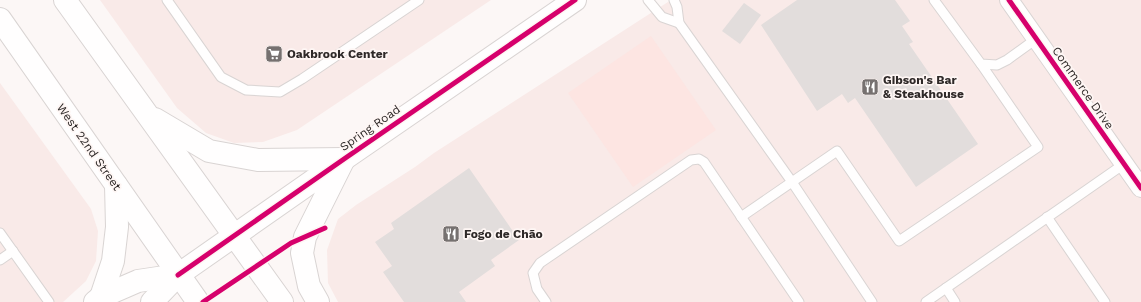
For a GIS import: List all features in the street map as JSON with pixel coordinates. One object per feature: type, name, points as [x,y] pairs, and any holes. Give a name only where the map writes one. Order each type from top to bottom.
[{"type":"main road","points":[[65,0],[282,302]]},
{"type":"main road","name":"Spring Road","points":[[152,302],[178,275],[344,158],[575,0]]},
{"type":"main road","name":"West 22nd Street","points":[[0,19],[198,302]]},
{"type":"main road","points":[[147,114],[209,151],[258,160],[344,158],[305,237],[302,253],[309,286],[318,302]]},
{"type":"main road","points":[[98,300],[114,261],[117,227],[116,185]]},
{"type":"main road","points":[[98,300],[138,281],[178,275]]},
{"type":"street","name":"Commerce Drive","points":[[1009,0],[1141,188]]},
{"type":"lane","points":[[167,0],[221,77],[246,90],[280,92],[302,79],[419,0]]},
{"type":"lane","points":[[648,0],[662,17],[679,23]]},
{"type":"lane","points":[[674,0],[677,7],[679,23],[792,182],[872,302]]},
{"type":"lane","points":[[741,217],[837,151],[900,241],[1038,147],[981,64],[934,0]]},
{"type":"lane","points":[[981,64],[997,66],[1036,39]]},
{"type":"lane","points":[[546,302],[537,289],[533,273],[540,263],[691,160],[699,159],[704,162],[799,302]]},
{"type":"lane","points":[[926,302],[1124,164]]},
{"type":"lane","points":[[1047,217],[1105,302]]},
{"type":"lane","points":[[0,233],[49,302]]},
{"type":"lane","points":[[0,260],[13,251]]},
{"type":"lane","points":[[946,288],[955,302]]},
{"type":"shaded area","name":"Oakbrook Center","points":[[100,0],[491,0],[297,130],[263,142],[234,143],[206,133],[177,108]]},
{"type":"shaded area","points":[[671,0],[1141,0],[1141,302],[338,302],[328,283],[327,250],[338,219],[356,205],[434,153]]},
{"type":"shaded area","points":[[651,36],[716,130],[633,187],[568,93]]},
{"type":"shaded area","points":[[0,83],[91,209],[98,231],[96,261],[86,281],[63,302],[0,302]]},
{"type":"building","name":"Gibson's Bar & Steakhouse","points":[[797,0],[895,0],[910,21],[902,26],[913,42],[909,44],[978,144],[916,187],[855,98],[848,103],[842,94],[817,111],[761,25]]},
{"type":"building","points":[[744,3],[761,15],[740,44],[722,31]]},
{"type":"building","name":"Fogo de Chão","points":[[469,168],[519,240],[491,260],[495,266],[459,292],[466,302],[404,302],[383,272],[392,266],[375,242],[394,229],[391,223]]},
{"type":"cycle path","points":[[178,275],[575,0]]},
{"type":"cycle path","points":[[1009,0],[1141,188]]},
{"type":"cycle path","points":[[203,302],[291,243],[325,228]]},
{"type":"place","name":"Oakbrook Center","points":[[274,54]]},
{"type":"place","name":"Gibson's Bar & Steakhouse","points":[[870,87]]},
{"type":"place","name":"Fogo de Chão","points":[[451,234]]}]
